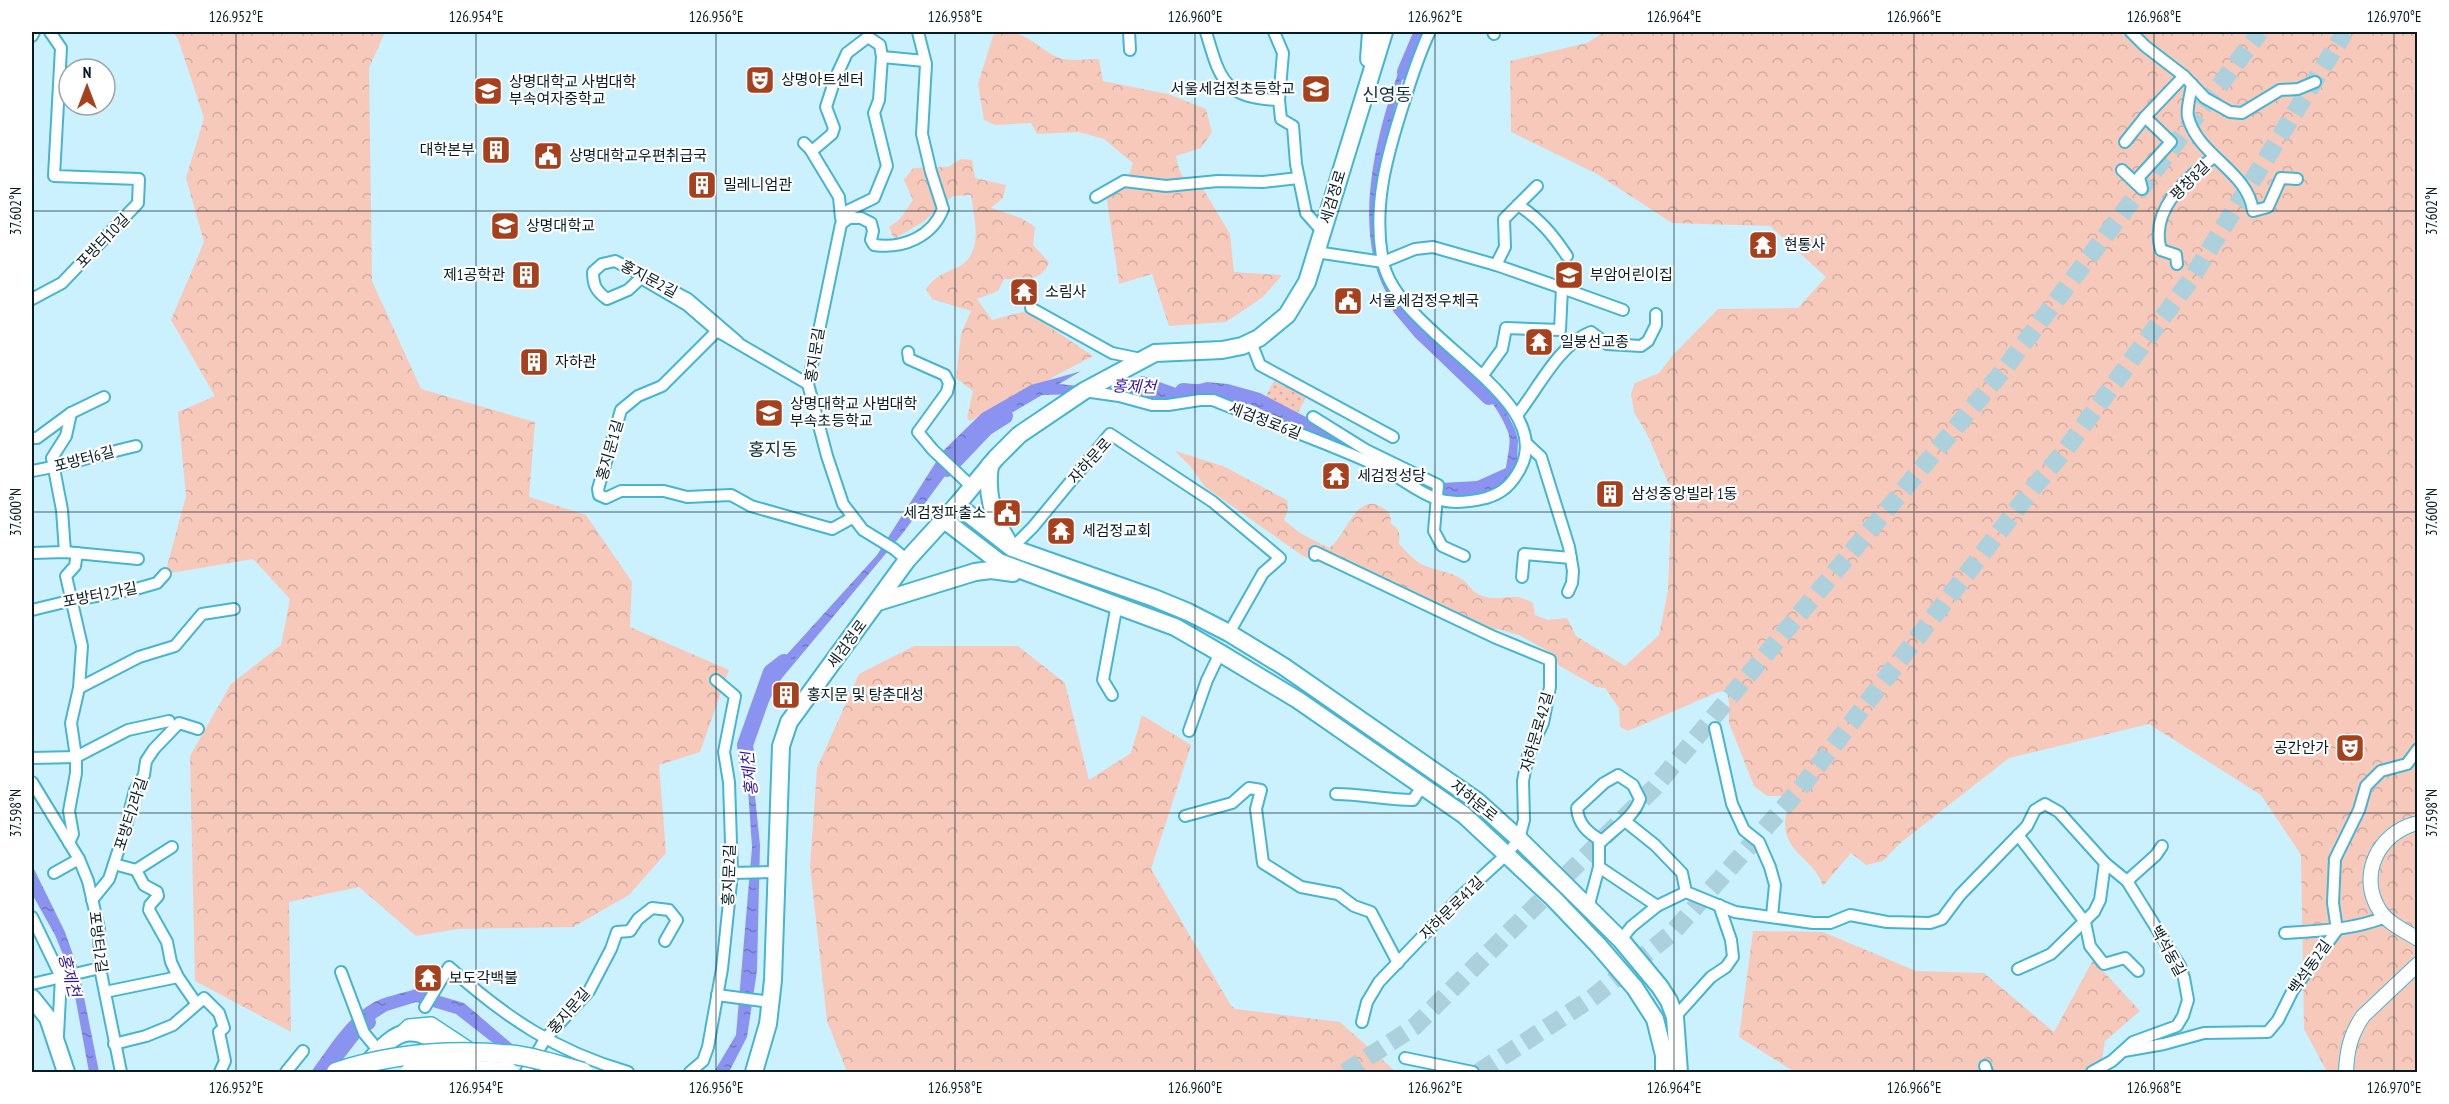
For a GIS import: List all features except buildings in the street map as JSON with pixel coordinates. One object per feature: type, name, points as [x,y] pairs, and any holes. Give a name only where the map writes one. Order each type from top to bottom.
[{"type":"highway","points":[[336,1072],[362,1064],[416,1054],[462,1052],[517,1055],[583,1072]]},
{"type":"highway","points":[[410,1072],[444,1068],[509,1072]]},
{"type":"main road","points":[[1365,93],[1371,32]]},
{"type":"main road","name":"세검정로","points":[[754,1072],[768,1024],[772,872],[781,746],[783,734],[794,713],[907,560],[957,505],[990,464],[1019,435],[1087,389],[1155,353],[1222,350],[1251,342],[1279,323],[1294,306],[1307,282],[1384,32]]},
{"type":"main road","points":[[990,464],[987,484],[990,504],[1000,529],[1012,548]]},
{"type":"main road","name":"자하문로","points":[[957,505],[1012,548],[1154,598],[1229,633],[1283,666],[1436,770],[1477,801],[1519,839],[1621,940],[1660,987],[1675,1017],[1679,1072]]},
{"type":"main road","name":"자하문로","points":[[943,519],[999,562],[1175,627],[1220,652],[1298,700],[1464,815],[1599,945],[1635,988],[1655,1019],[1664,1054],[1664,1072]]},
{"type":"main road","points":[[907,560],[914,576],[929,586]]},
{"type":"main road","points":[[878,602],[975,572],[992,570],[1041,577]]},
{"type":"main road","points":[[32,998],[48,1018],[66,1072]]},
{"type":"main road","points":[[360,1072],[378,1050],[410,1028],[431,1025],[503,1072]]},
{"type":"main road","points":[[402,1034],[421,1032],[434,1038],[479,1072]]},
{"type":"street","points":[[32,36],[34,32]]},
{"type":"street","name":"포방터10길","points":[[32,299],[62,283],[138,203],[139,179],[54,176],[61,48],[50,32]]},
{"type":"street","points":[[841,219],[861,218],[871,223],[874,245],[889,247],[915,240],[929,229],[944,209],[931,172],[922,134],[925,61],[918,32]]},
{"type":"street","points":[[1129,32],[1130,50]]},
{"type":"street","points":[[1206,32],[1215,63],[1225,84],[1239,93],[1260,100],[1279,100]]},
{"type":"street","points":[[1274,32],[1283,53],[1279,100],[1281,118],[1293,126],[1298,178],[1306,213],[1322,231]]},
{"type":"street","points":[[2131,32],[2193,84],[2205,98],[2230,112],[2242,113],[2280,90],[2298,89],[2315,82]]},
{"type":"street","points":[[1429,33],[1386,159],[1380,211],[1383,262],[1393,287],[1404,304],[1421,322],[1483,375],[1517,415],[1526,435],[1527,444],[1541,457],[1571,558],[1572,583],[1568,592]]},
{"type":"street","name":"홍지문길","points":[[882,57],[880,45],[868,38],[847,53],[826,107],[834,128],[832,134],[808,147],[839,196],[841,219],[808,384],[827,456],[843,504],[863,530],[907,560]]},
{"type":"street","points":[[841,219],[874,198],[887,165],[874,113],[879,100],[882,57],[925,61]]},
{"type":"street","points":[[2125,142],[2184,76]]},
{"type":"street","name":"평창8길","points":[[2193,84],[2188,116],[2196,132],[2214,157],[2243,185],[2252,202],[2253,212],[2268,207],[2281,178],[2297,179]]},
{"type":"street","points":[[2122,170],[2142,189],[2139,177],[2171,142],[2145,117]]},
{"type":"street","name":"평창8길","points":[[2177,264],[2176,255],[2161,250],[2158,242],[2163,210],[2196,170],[2214,157]]},
{"type":"street","points":[[1096,197],[1124,181],[1166,186],[1218,181],[1263,182],[1298,178]]},
{"type":"street","points":[[1497,265],[1505,248],[1504,219],[1537,186]]},
{"type":"street","points":[[1518,205],[1548,228],[1567,256]]},
{"type":"street","points":[[1316,252],[1383,262],[1415,249],[1433,247],[1497,265],[1623,310]]},
{"type":"street","name":"홍지문2길","points":[[738,342],[688,299],[615,261],[602,264],[593,272],[593,284],[599,293],[607,298],[616,297],[628,290],[641,278],[687,304],[717,331],[808,384]]},
{"type":"street","points":[[1483,375],[1503,349],[1506,328],[1560,330],[1562,288]]},
{"type":"street","name":"세검정로","points":[[1031,308],[1112,354],[1136,362]]},
{"type":"street","points":[[1517,415],[1566,348],[1579,337],[1591,332],[1607,344],[1641,346],[1648,341],[1656,325],[1656,314]]},
{"type":"street","name":"홍지문1길","points":[[717,331],[662,386],[638,396],[621,410],[598,489],[599,495],[606,498],[621,491],[663,491],[687,497],[731,495],[761,509],[832,530],[852,518]]},
{"type":"street","points":[[1251,342],[1260,365],[1393,437]]},
{"type":"street","points":[[908,352],[909,359],[945,375],[950,382],[947,392],[918,432],[933,450],[972,487]]},
{"type":"street","name":"세검정로6길","points":[[1087,389],[1152,405],[1213,400],[1383,469],[1436,498],[1458,502],[1474,501],[1503,491],[1522,467],[1527,444]]},
{"type":"street","points":[[32,438],[37,438],[71,413],[104,398]]},
{"type":"street","points":[[65,552],[62,510],[52,468],[52,458],[66,436],[71,413]]},
{"type":"street","points":[[1313,417],[1366,450],[1438,484],[1434,531],[1442,546],[1464,556]]},
{"type":"street","name":"자하문로","points":[[1012,548],[1034,527],[1110,434],[1213,502],[1280,558],[1263,573],[1229,633]]},
{"type":"street","name":"포방터6길","points":[[32,471],[136,446]]},
{"type":"street","points":[[32,553],[65,552],[138,559]]},
{"type":"street","name":"자하문로42길","points":[[1315,555],[1315,552],[1494,637],[1550,660],[1550,687],[1542,723],[1528,755],[1523,782],[1524,820],[1519,839]]},
{"type":"street","points":[[69,843],[73,834],[69,811],[76,773],[71,723],[79,688],[82,646],[66,576],[75,566],[77,553]]},
{"type":"street","points":[[1522,577],[1524,554],[1571,558]]},
{"type":"street","name":"포방터2가길","points":[[32,610],[136,589],[157,583],[165,574]]},
{"type":"street","points":[[1112,695],[1103,680],[1117,604]]},
{"type":"street","points":[[79,688],[139,657],[175,646],[202,614],[234,609]]},
{"type":"street","points":[[1189,731],[1207,680],[1220,652]]},
{"type":"street","name":"홍지문2길","points":[[690,1072],[703,1061],[722,996],[736,872],[729,782],[724,752],[735,696],[716,680]]},
{"type":"street","points":[[32,758],[76,757],[128,730],[169,721]]},
{"type":"street","name":"포방터2라길","points":[[92,900],[104,888],[114,864],[135,790],[144,775],[146,761],[154,749],[179,723],[198,729]]},
{"type":"street","points":[[1715,728],[1732,804],[1744,830],[1759,842],[1770,867],[1775,885],[1772,916]]},
{"type":"street","name":"백석동2길","points":[[2121,1051],[2164,1044],[2204,1033],[2268,1032],[2278,1020],[2293,990],[2337,930],[2333,903],[2335,859],[2359,810],[2366,786],[2382,771],[2407,764],[2418,749]]},
{"type":"street","points":[[1618,775],[1632,785],[1640,799],[1638,807],[1625,821],[1602,841],[1592,835],[1578,819],[1577,808],[1604,783],[1618,775]]},
{"type":"street","name":"포방터2길","points":[[32,782],[78,859],[92,900],[99,929],[96,969],[105,992],[121,1072]]},
{"type":"street","points":[[1336,794],[1364,794],[1385,800],[1413,800],[1423,785]]},
{"type":"street","points":[[1185,816],[1232,803],[1249,788],[1261,790],[1256,809],[1263,863],[1301,887],[1338,894],[1354,906],[1371,912],[1398,963]]},
{"type":"street","name":"백석동길","points":[[1686,892],[1735,912],[1813,923],[1830,923],[1850,915],[1887,922],[1930,923],[1942,919],[1960,896],[2027,826],[2034,810],[2045,804],[2059,812],[2105,863],[2127,881],[2180,966],[2188,1000],[2177,1026],[2133,1042],[2112,1061],[2092,1072]]},
{"type":"street","points":[[1621,940],[1631,927],[1657,906],[1686,892],[1682,873],[1655,844],[1625,821]]},
{"type":"street","points":[[2412,936],[2385,917],[2376,903],[2372,885],[2375,857],[2390,834],[2405,825],[2418,822]]},
{"type":"street","points":[[2018,835],[2085,922],[2090,946],[2104,964],[2125,958],[2138,971]]},
{"type":"street","name":"자하문로41길","points":[[1362,1022],[1367,1002],[1379,982],[1458,899],[1507,854],[1519,839]]},
{"type":"street","points":[[1588,908],[1599,867],[1599,839]]},
{"type":"street","points":[[2127,881],[2156,855],[2162,846]]},
{"type":"street","name":"포방터2라길","points":[[136,870],[172,848]]},
{"type":"street","points":[[54,873],[78,859]]},
{"type":"street","points":[[2018,969],[2051,954],[2085,922],[2100,900],[2105,863]]},
{"type":"street","name":"포방터2라길","points":[[114,864],[136,870],[144,885],[157,892],[158,896],[150,905],[149,910],[166,940],[178,977],[196,1003]]},
{"type":"street","points":[[1599,867],[1657,906]]},
{"type":"street","points":[[736,872],[772,872]]},
{"type":"street","points":[[1675,1017],[1711,977],[1726,967],[1733,957],[1731,940],[1719,905]]},
{"type":"street","name":"홍지문길","points":[[425,1007],[449,967],[487,1001],[543,1043],[589,991],[611,949],[617,932],[630,931],[638,919],[652,908],[669,910],[677,921],[665,940]]},
{"type":"street","points":[[32,916],[62,977],[58,1033],[60,1055]]},
{"type":"street","points":[[2284,933],[2337,930],[2385,917]]},
{"type":"street","points":[[2346,1072],[2348,1045],[2356,1026],[2363,1016],[2418,964]]},
{"type":"street","points":[[32,984],[96,969]]},
{"type":"street","points":[[341,972],[364,1033],[378,1050]]},
{"type":"street","name":"포방터2길","points":[[105,992],[178,977]]},
{"type":"street","points":[[722,996],[767,1001]]},
{"type":"street","points":[[114,1044],[146,1036],[173,1025],[204,998],[222,1018],[224,1029],[219,1033],[225,1061],[220,1072]]},
{"type":"street","points":[[526,1072],[543,1043],[628,1072]]},
{"type":"street","points":[[285,1072],[303,1051]]},
{"type":"street","points":[[1405,1058],[1473,1072]]},
{"type":"green space","points":[[173,32],[385,32],[369,68],[372,281],[421,389],[535,422],[529,497],[586,515],[632,582],[630,627],[729,670],[700,752],[659,765],[666,853],[629,895],[573,927],[458,929],[416,936],[359,887],[289,902],[291,1032],[195,981],[190,756],[231,684],[281,645],[290,599],[253,559],[165,574],[186,496],[178,412],[215,396],[171,320],[204,242],[186,178],[204,118],[178,39]]},
{"type":"green space","points":[[998,32],[1025,37],[1061,59],[1099,59],[1103,81],[1168,94],[1206,109],[1212,132],[1201,148],[1176,156],[1179,168],[1186,180],[1202,187],[1230,234],[1234,272],[1282,275],[1263,297],[1226,322],[1169,326],[1152,274],[1119,284],[1106,193],[1124,182],[1133,163],[1104,139],[1079,132],[1037,134],[1031,123],[995,125],[984,120],[978,84],[993,36]]},
{"type":"green space","points":[[1604,32],[2417,32],[2417,1072],[2327,1072],[2304,1029],[2301,855],[2261,795],[2149,724],[2009,758],[1899,844],[1883,861],[1866,865],[1851,853],[1823,886],[1812,867],[1797,852],[1786,834],[1785,822],[1788,807],[1781,796],[1767,796],[1754,786],[1729,723],[1727,691],[1718,692],[1628,731],[1620,727],[1619,708],[1605,688],[1597,687],[1558,665],[1553,654],[1519,635],[1497,629],[1484,629],[1303,556],[1205,487],[1191,467],[1175,451],[1223,466],[1287,500],[1288,510],[1284,520],[1300,533],[1329,548],[1359,510],[1366,505],[1374,504],[1383,508],[1389,513],[1391,524],[1399,532],[1399,544],[1420,563],[1458,577],[1480,595],[1494,598],[1518,597],[1533,603],[1535,615],[1548,620],[1567,618],[1576,636],[1625,666],[1659,635],[1668,591],[1672,492],[1648,436],[1634,412],[1631,394],[1635,383],[1659,373],[1673,355],[1718,309],[1798,308],[1826,277],[1770,226],[1672,223],[1597,174],[1511,132],[1510,61],[1587,43]]},
{"type":"green space","points":[[961,159],[972,160],[975,178],[1006,185],[1003,198],[991,208],[1021,218],[1035,227],[1033,245],[1049,262],[1042,274],[1024,279],[1004,279],[998,291],[977,299],[992,320],[1026,311],[1093,356],[970,421],[967,418],[973,391],[956,378],[961,334],[971,311],[932,299],[926,289],[937,277],[960,266],[972,252],[976,234],[971,195],[953,196],[923,222],[894,239],[889,227],[900,219],[913,200],[904,180],[913,168],[948,167]]},
{"type":"green space","points":[[1274,381],[1306,397],[1296,417],[1263,401]]},
{"type":"green space","points":[[914,646],[1018,646],[1065,683],[1089,780],[1131,753],[1142,715],[1191,745],[1151,869],[1230,1004],[1235,1009],[1340,1022],[1396,1072],[847,1072],[827,1021],[810,866],[817,768],[859,674]]},
{"type":"green space","points":[[1753,931],[1823,932],[1916,971],[1984,973],[2054,1032],[2093,960],[2140,1011],[2105,1041],[2100,1072],[1795,1072],[1739,1037]]},
{"type":"water","name":"홍제천","points":[[1414,32],[1422,32],[1403,76],[1382,158],[1376,211],[1391,280],[1408,306],[1478,374],[1502,404],[1515,429],[1518,440],[1517,464],[1508,483],[1494,491],[1462,497],[1437,494],[1405,479],[1345,444],[1332,433],[1307,431],[1252,405],[1212,393],[1158,401],[1135,393],[1042,395],[986,428],[956,461],[903,533],[782,678],[759,718],[750,747],[760,845],[757,971],[747,1037],[729,1072],[714,1072],[736,1035],[752,847],[745,745],[771,672],[877,555],[943,451],[982,413],[1031,385],[1082,371],[1143,376],[1179,389],[1207,382],[1228,384],[1260,393],[1306,417],[1330,421],[1367,446],[1440,483],[1477,481],[1506,468],[1509,436],[1495,407],[1452,357],[1395,306],[1386,292],[1375,263],[1370,230],[1370,196],[1374,161],[1391,93]]},
{"type":"water","points":[[32,865],[65,932],[79,972],[99,1072],[89,1072],[71,974],[55,935],[32,894]]},
{"type":"water","points":[[416,989],[464,1003],[545,1072],[530,1072],[456,1014],[416,1002],[387,1011],[353,1033],[323,1072],[311,1072],[353,1018],[381,999]]},
{"type":"pier","points":[[1086,368],[1145,374],[1118,390],[1059,384]]},
{"type":"waterway","name":"홍제천","points":[[1405,72],[1422,32]]},
{"type":"waterway","name":"홍제천","points":[[1400,307],[1421,332],[1489,397]]},
{"type":"waterway","name":"홍제천","points":[[1183,391],[1235,396],[1241,399]]},
{"type":"waterway","name":"홍제천","points":[[947,469],[986,428],[1005,416]]},
{"type":"waterway","name":"홍제천","points":[[1295,422],[1366,456]]},
{"type":"waterway","name":"홍제천","points":[[748,766],[745,745],[771,672],[784,662]]},
{"type":"waterway","name":"홍제천","points":[[323,1072],[353,1033],[368,1022]]},
{"type":"tunnel","points":[[1345,1072],[1414,1027],[1654,788],[2002,372],[2260,32]]},
{"type":"tunnel","points":[[1479,1072],[1592,998],[1673,932],[1800,789],[2066,449],[2191,279],[2345,32]]},
{"type":"place","name":"상명아트센터","points":[[760,80]]},
{"type":"place","name":"서울세검정초등학교","points":[[1316,89]]},
{"type":"place","name":"상명대학교 사범대학 부속여자중학교","points":[[488,91]]},
{"type":"place","name":"대학본부","points":[[496,150]]},
{"type":"place","name":"상명대학교우편취급국","points":[[548,156]]},
{"type":"place","name":"밀레니엄관","points":[[702,185]]},
{"type":"place","name":"상명대학교","points":[[505,226]]},
{"type":"place","name":"현통사","points":[[1763,245]]},
{"type":"place","name":"제1공학관","points":[[526,275]]},
{"type":"place","name":"부암어린이집","points":[[1569,275]]},
{"type":"place","name":"소림사","points":[[1024,292]]},
{"type":"place","name":"서울세검정우체국","points":[[1348,301]]},
{"type":"place","name":"일붕선교종","points":[[1539,342]]},
{"type":"place","name":"자하관","points":[[534,362]]},
{"type":"place","name":"상명대학교 사범대학 부속초등학교","points":[[769,413]]},
{"type":"place","name":"세검정성당","points":[[1336,476]]},
{"type":"place","name":"삼성중앙빌라 1동","points":[[1610,494]]},
{"type":"place","name":"세검정파출소","points":[[1007,513]]},
{"type":"place","name":"세검정교회","points":[[1061,531]]},
{"type":"place","name":"홍지문 및 탕춘대성","points":[[786,695]]},
{"type":"place","name":"공간안가","points":[[2350,748]]},
{"type":"place","name":"보도각백불","points":[[428,978]]},
{"type":"district","name":"신영동","points":[[1387,95]]},
{"type":"district","name":"홍지동","points":[[773,450]]}]
